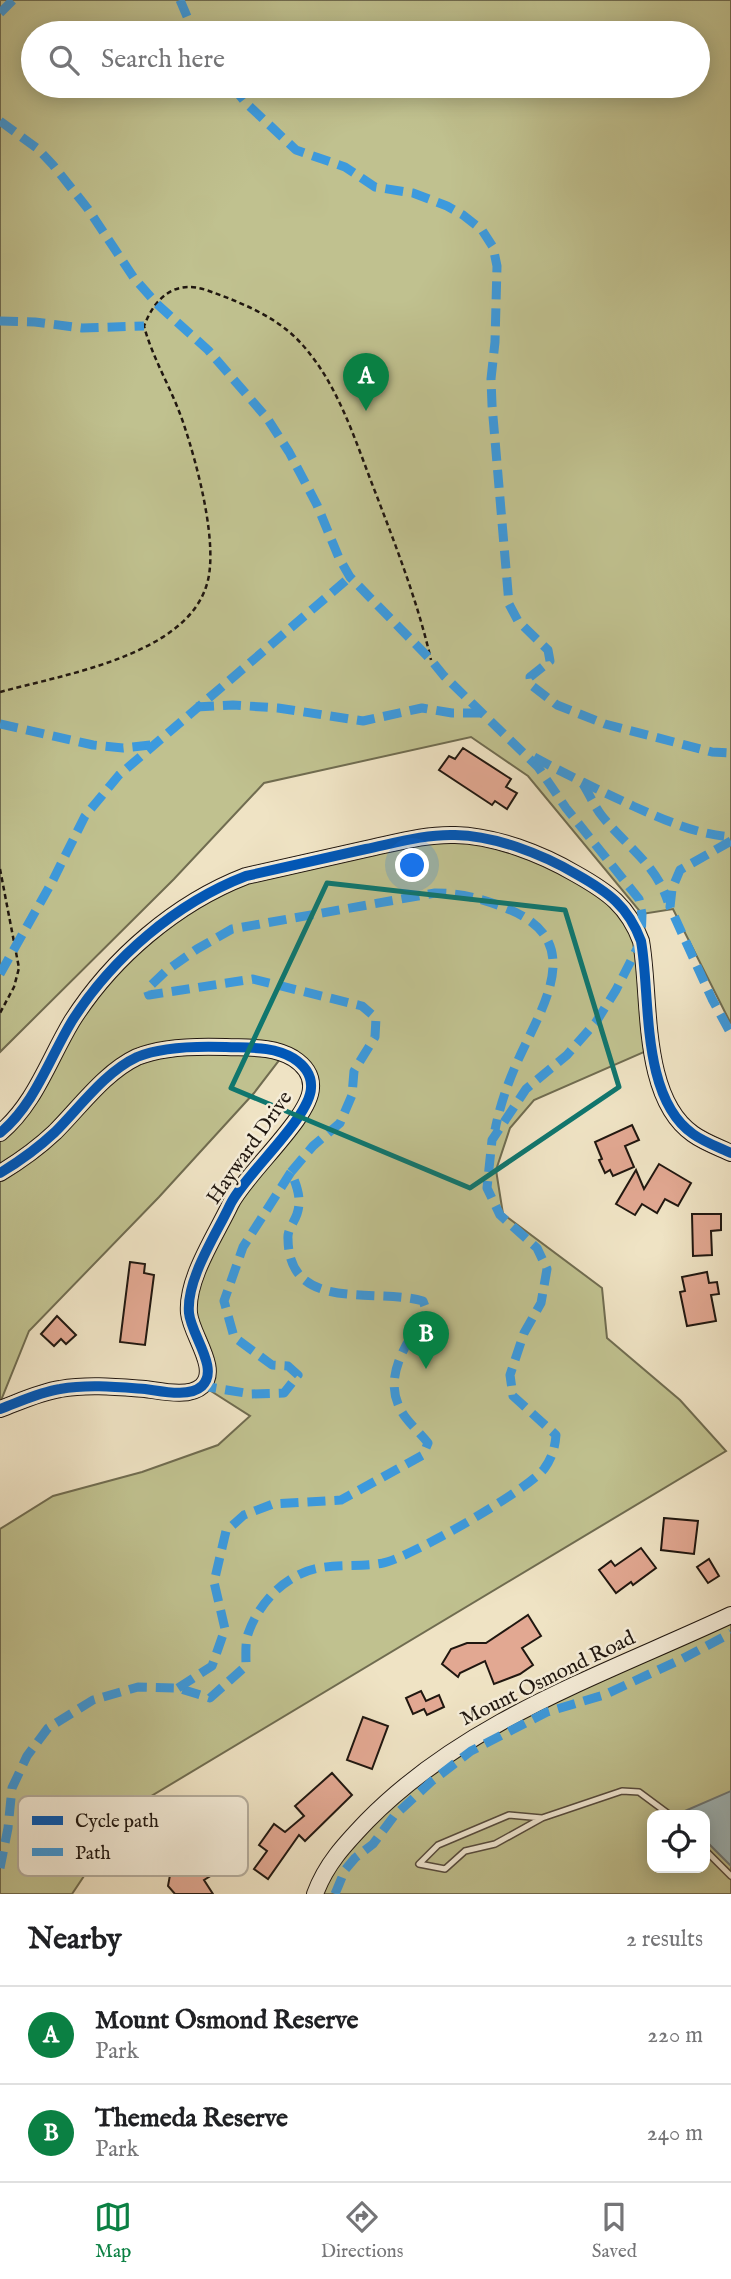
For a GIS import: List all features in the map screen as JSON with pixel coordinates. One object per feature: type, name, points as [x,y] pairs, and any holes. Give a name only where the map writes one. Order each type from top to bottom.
[{"type":"street","points":[[0,1133],[20,1112],[50,1065],[71,1023],[99,982],[143,941],[191,903],[246,876],[424,836],[456,835],[506,844],[550,861],[600,887],[625,908],[642,941],[651,1049],[667,1105],[690,1132],[731,1153]]},
{"type":"street","name":"Hayward Drive","points":[[0,1173],[24,1158],[53,1134],[123,1066],[153,1052],[220,1046],[270,1049],[292,1057],[307,1071],[311,1089],[302,1112],[234,1198],[195,1275],[188,1310],[198,1345],[209,1363],[209,1375],[203,1386],[180,1392],[112,1387],[60,1389],[0,1409]]},
{"type":"street","name":"Mount Osmond Road","points":[[315,1894],[327,1865],[396,1791],[480,1732],[575,1684],[731,1615]]},
{"type":"lane","points":[[542,1818],[509,1815],[438,1845],[419,1864],[445,1869],[465,1851],[495,1844],[542,1818],[622,1791],[639,1792],[663,1810]]},
{"type":"lane","points":[[710,1855],[731,1876]]},
{"type":"path","points":[[0,692],[144,649],[186,618],[194,610],[206,587],[210,567],[208,520],[202,486],[184,423],[144,326],[149,313],[168,292],[182,286],[198,287],[271,319],[295,337],[313,357],[343,410],[404,568],[423,623],[431,660]]},
{"type":"path","points":[[0,869],[19,968],[14,986],[0,1013]]},
{"type":"highlighted area","points":[[327,883],[565,910],[619,1087],[470,1188],[231,1088]]},
{"type":"green space","points":[[0,0],[731,0],[731,1024],[673,909],[642,914],[528,776],[471,737],[264,783],[174,879],[0,1052]]},
{"type":"green space","points":[[456,835],[550,861],[635,924],[651,1049],[534,1100],[510,1128],[496,1170],[503,1214],[602,1288],[607,1338],[680,1400],[726,1451],[151,1796],[18,1796],[18,1876],[84,1876],[72,1894],[0,1894],[0,1529],[53,1496],[142,1472],[218,1445],[250,1416],[203,1386],[209,1375],[188,1310],[234,1198],[311,1089],[284,1054],[254,1093],[159,1197],[29,1331],[0,1403],[0,1133],[99,982],[219,887]]},
{"type":"green space","points":[[731,1615],[731,1894],[315,1894],[361,1828],[480,1732]]},
{"type":"water","points":[[731,1791],[731,1866],[710,1845],[710,1810],[687,1810]]},
{"type":"building","points":[[463,748],[511,779],[506,787],[517,793],[507,809],[495,801],[492,805],[439,770],[449,756],[455,759]]},
{"type":"building","points":[[632,1125],[639,1140],[625,1146],[634,1167],[613,1176],[610,1170],[605,1173],[595,1142]]},
{"type":"building","points":[[659,1164],[691,1183],[678,1206],[665,1199],[657,1213],[642,1204],[635,1215],[616,1204],[636,1170],[644,1189]]},
{"type":"building","points":[[692,1214],[721,1214],[721,1230],[711,1231],[712,1255],[693,1256]]},
{"type":"building","points":[[130,1262],[145,1264],[144,1273],[154,1275],[145,1345],[120,1342]]},
{"type":"building","points":[[707,1272],[709,1283],[717,1282],[719,1294],[711,1295],[716,1321],[687,1326],[680,1292],[685,1291],[682,1277]]},
{"type":"building","points":[[57,1316],[76,1335],[66,1344],[61,1339],[54,1346],[41,1334]]},
{"type":"building","points":[[664,1518],[698,1521],[694,1554],[661,1550]]},
{"type":"building","points":[[641,1548],[656,1568],[633,1585],[631,1582],[616,1593],[599,1570],[611,1561],[615,1566]]},
{"type":"building","points":[[709,1559],[719,1576],[708,1583],[697,1567]]},
{"type":"building","points":[[528,1615],[541,1636],[522,1648],[533,1665],[520,1674],[494,1684],[485,1661],[460,1673],[458,1677],[442,1664],[451,1649],[467,1643],[486,1643]]},
{"type":"building","points":[[421,1691],[426,1701],[439,1695],[444,1707],[427,1715],[424,1709],[413,1714],[406,1698]]},
{"type":"building","points":[[363,1717],[388,1726],[372,1769],[347,1760]]},
{"type":"building","points":[[332,1773],[352,1795],[305,1841],[299,1835],[268,1879],[254,1869],[267,1851],[259,1845],[274,1824],[285,1832],[304,1816],[295,1806]]},
{"type":"building","points":[[170,1876],[211,1876],[204,1880],[213,1894],[175,1894],[168,1886]]},
{"type":"marked path","points":[[0,13],[13,0]]},
{"type":"marked path","points":[[180,0],[189,21]]},
{"type":"marked path","points":[[242,98],[296,150],[345,167],[375,187],[413,193],[447,206],[482,230],[493,247],[497,266],[492,405],[509,604],[518,621],[548,650],[550,661],[530,677],[531,685],[557,705],[605,724],[712,752],[731,753]]},
{"type":"marked path","points":[[0,121],[38,149],[53,165],[88,209],[134,278],[157,304],[208,350],[267,418],[289,452],[317,505],[350,577],[444,676],[538,767],[566,808],[639,899],[642,914],[641,941],[596,1022],[567,1055],[526,1089],[492,1140],[487,1188],[500,1215],[537,1248],[547,1269],[541,1303],[524,1333],[510,1375],[513,1396],[556,1435],[553,1453],[547,1465],[533,1479],[493,1507],[417,1549],[383,1563],[307,1571],[285,1583],[275,1591],[253,1622],[246,1641],[246,1666],[210,1698],[178,1688],[138,1687],[93,1700],[48,1728],[27,1756],[12,1788],[0,1868]]},
{"type":"marked path","points":[[0,321],[82,328],[144,326]]},
{"type":"marked path","points":[[0,974],[52,882],[85,816],[119,775],[350,577]]},
{"type":"marked path","points":[[196,707],[233,705],[278,708],[363,721],[422,708],[452,713],[482,713]]},
{"type":"marked path","points":[[0,724],[93,745],[123,748],[151,745]]},
{"type":"marked path","points":[[534,757],[669,821],[693,830],[731,837]]},
{"type":"marked path","points":[[583,784],[602,816],[656,877],[668,902]]},
{"type":"marked path","points":[[731,841],[680,870],[672,889],[670,907],[731,1034]]},
{"type":"marked path","points":[[291,1172],[313,1146],[340,1123],[352,1095],[354,1071],[375,1037],[376,1018],[362,1006],[253,979],[149,995],[147,989],[166,971],[232,929],[435,893],[481,900],[508,909],[532,922],[546,938],[553,956],[552,976],[539,1017],[508,1085],[495,1130]]},
{"type":"marked path","points":[[178,1688],[212,1666],[225,1629],[214,1582],[226,1531],[244,1515],[273,1504],[341,1500],[423,1455],[428,1443],[406,1418],[398,1404],[395,1377],[404,1350],[427,1312],[423,1301],[403,1297],[338,1293],[318,1288],[303,1278],[292,1263],[288,1239],[299,1203],[291,1172],[243,1247],[224,1301],[234,1337],[272,1365],[288,1366],[298,1375],[284,1393],[251,1394],[203,1386]]},
{"type":"marked path","points":[[335,1894],[345,1870],[373,1844],[394,1816],[432,1781],[471,1751],[547,1712],[604,1695],[731,1633]]},
{"type":"cycle path","points":[[0,1133],[23,1109],[72,1021],[106,976],[148,935],[195,901],[246,876],[410,839],[455,835],[518,847],[549,860],[598,887],[623,909],[641,941],[651,1044],[664,1096],[676,1117],[693,1134],[731,1153]]},
{"type":"cycle path","points":[[0,1173],[49,1138],[114,1072],[147,1053],[193,1047],[269,1050],[285,1054],[297,1061],[307,1071],[310,1079],[308,1100],[300,1115],[238,1192],[210,1243],[192,1286],[189,1313],[208,1371],[202,1386],[182,1393],[114,1387],[71,1387],[45,1392],[0,1409]]},
{"type":"place","name":"Mount Osmond Reserve","points":[[366,411]]},
{"type":"place","name":"Themeda Reserve","points":[[426,1369]]}]
